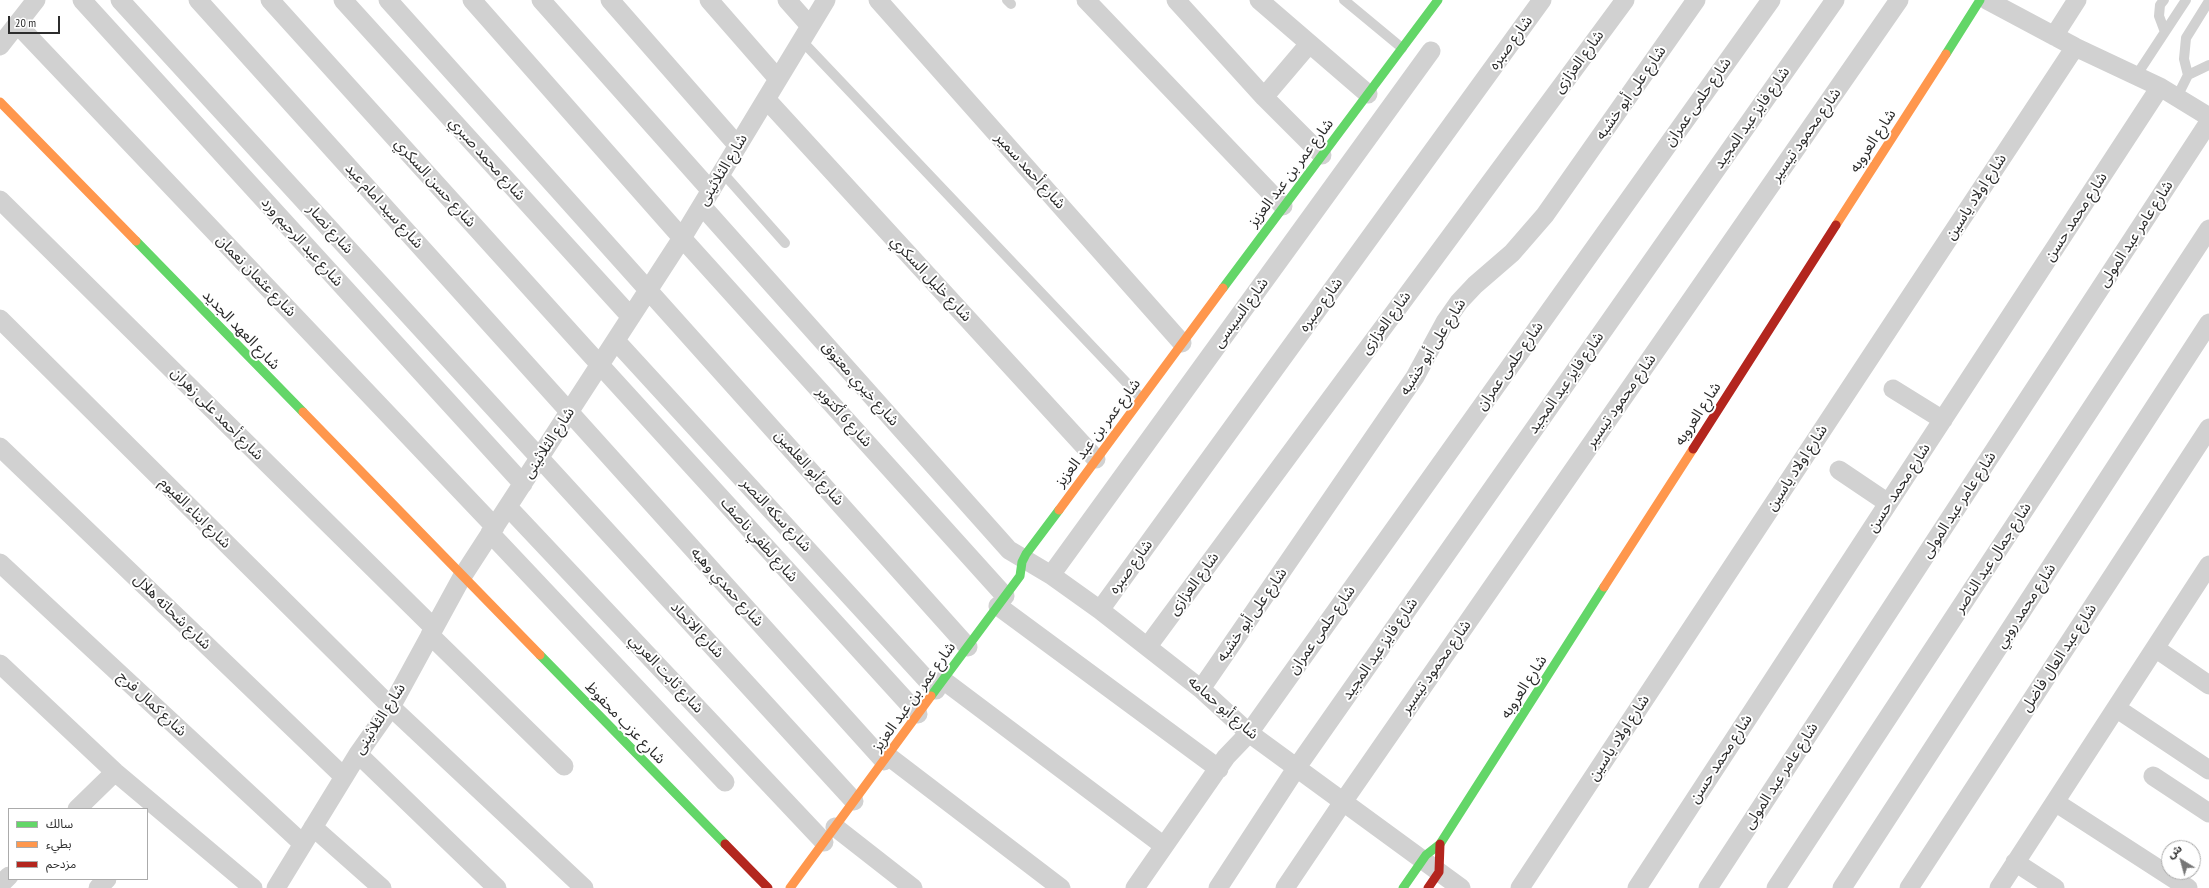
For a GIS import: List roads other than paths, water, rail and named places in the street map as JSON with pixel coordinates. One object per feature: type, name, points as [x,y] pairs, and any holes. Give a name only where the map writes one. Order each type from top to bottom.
[{"type":"street","name":"شارع عبد الرحيم ورد","points":[[82,0],[523,484]]},
{"type":"street","name":"شارع نصار","points":[[120,0],[539,459]]},
{"type":"street","name":"شارع سيد امام عيد","points":[[198,0],[569,412]]},
{"type":"street","name":"شارع حسن السكري","points":[[270,0],[600,365]]},
{"type":"street","name":"شارع محمد صبري","points":[[343,0],[631,318]]},
{"type":"street","name":"شارع أبو العلمين","points":[[388,0],[968,647]]},
{"type":"street","name":"شارع 6 أكتوبر","points":[[472,0],[1002,601],[1218,768]]},
{"type":"street","name":"شارع خيري معتوق","points":[[541,0],[706,198],[1002,543],[1009,550],[1023,558]]},
{"type":"street","points":[[610,0],[738,146]]},
{"type":"street","points":[[709,0],[778,79]]},
{"type":"street","points":[[787,0],[806,33]]},
{"type":"street","name":"شارع الثلاثينى","points":[[276,888],[358,754],[391,707],[462,577],[682,238],[826,0]]},
{"type":"street","name":"شارع أحمد سمير","points":[[878,0],[1182,343]]},
{"type":"street","points":[[1086,0],[1283,206]]},
{"type":"street","points":[[1176,0],[1264,97],[1322,155]]},
{"type":"street","points":[[1259,0],[1368,94]]},
{"type":"street","name":"شارع عمر بن عبد العزيز","points":[[790,888],[1020,576],[1023,558],[1283,206],[1438,0]]},
{"type":"street","name":"شارع صبره","points":[[1100,610],[1542,0]]},
{"type":"street","name":"شارع العزازى","points":[[1148,646],[1624,0]]},
{"type":"street","name":"شارع على أبو خشبه","points":[[1201,689],[1415,378],[1445,322],[1459,302],[1474,285],[1520,244],[1545,215],[1696,0]]},
{"type":"street","name":"شارع حلمى عمران","points":[[1135,888],[1218,768],[1234,748],[1249,733],[1770,0]]},
{"type":"street","name":"شارع فايز عبد المجيد","points":[[1218,888],[1297,767],[1835,0]]},
{"type":"street","name":"شارع محمود تيسير","points":[[1285,888],[1342,802],[1899,0]]},
{"type":"street","name":"شارع العروبه","points":[[1403,888],[1422,860],[1440,844],[1980,0]]},
{"type":"street","points":[[1987,0],[2075,47],[2160,87],[2209,117]]},
{"type":"street","points":[[2054,36],[2077,0]]},
{"type":"street","points":[[0,46],[17,24],[31,2]]},
{"type":"street","name":"شارع عثمان نعمان","points":[[17,24],[493,530],[725,782]]},
{"type":"street","points":[[1264,97],[1309,44]]},
{"type":"street","name":"شارع اولاد ياسين","points":[[1520,888],[2075,47]]},
{"type":"street","name":"شارع السيسى","points":[[1051,576],[1431,51]]},
{"type":"street","name":"شارع محمد حسن","points":[[1637,888],[2160,87]]},
{"type":"street","name":"شارع خليل السكري","points":[[766,99],[1096,459]]},
{"type":"street","name":"شارع العهد الجديد","points":[[0,102],[462,577]]},
{"type":"street","name":"شارع عامر عبد المولى","points":[[1708,888],[2209,122]]},
{"type":"street","name":"شارع أحمد على زهران","points":[[0,200],[432,631],[564,766]]},
{"type":"street","name":"شارع جمال عبد الناصر","points":[[1776,888],[2209,229]]},
{"type":"street","name":"شارع ابناء الفيوم","points":[[0,318],[391,707],[584,888]]},
{"type":"street","name":"شارع محمد روبي","points":[[1842,888],[2209,323]]},
{"type":"street","name":"شارع سكه النصر","points":[[616,341],[940,685],[1164,846]]},
{"type":"street","name":"شارع لطفي ناصف","points":[[600,365],[918,714]]},
{"type":"street","points":[[1893,389],[1943,420]]},
{"type":"street","name":"شارع حمدي وهبه","points":[[569,412],[886,759],[1061,888]]},
{"type":"street","name":"شارع عبد العال فاضل","points":[[1909,888],[2209,428]]},
{"type":"street","name":"شارع شحاته هلال","points":[[0,447],[344,777]]},
{"type":"street","name":"شارع الاتحاد","points":[[539,459],[854,801]]},
{"type":"street","points":[[1839,470],[1888,503]]},
{"type":"street","name":"شارع ثابت العربي","points":[[508,507],[830,834],[913,888]]},
{"type":"street","name":"شارع أبو حمامه","points":[[1023,558],[1100,610],[1148,646],[1201,689],[1249,733],[1461,888]]},
{"type":"street","name":"شارع كمال فرج","points":[[0,563],[303,844]]},
{"type":"street","points":[[1999,888],[2209,565]]},
{"type":"street","name":"شارع عزب محفوظ","points":[[462,577],[768,888]]},
{"type":"street","points":[[2155,648],[2209,685]]},
{"type":"street","points":[[0,664],[115,772],[253,888]]},
{"type":"street","points":[[2116,708],[2209,770]]},
{"type":"street","points":[[358,754],[497,888]]},
{"type":"street","points":[[78,808],[115,772]]},
{"type":"street","points":[[2153,776],[2209,813]]},
{"type":"street","points":[[2055,802],[2188,888]]},
{"type":"street","points":[[313,827],[382,888]]},
{"type":"street","points":[[1428,888],[1439,872],[1440,844]]},
{"type":"street","points":[[2015,862],[2055,888]]},
{"type":"street","points":[[0,885],[8,877]]},
{"type":"street","points":[[98,888],[106,880]]},
{"type":"lane","points":[[1344,0],[1402,48]]},
{"type":"lane","points":[[2164,0],[2160,5],[2159,16],[2165,32]]},
{"type":"lane","points":[[2136,76],[2186,0]]},
{"type":"lane","points":[[2188,75],[2184,59],[2186,38],[2209,2]]},
{"type":"lane","points":[[806,33],[1141,398]]},
{"type":"lane","points":[[2177,97],[2188,75],[2209,65]]},
{"type":"lane","points":[[722,172],[785,243]]}]
